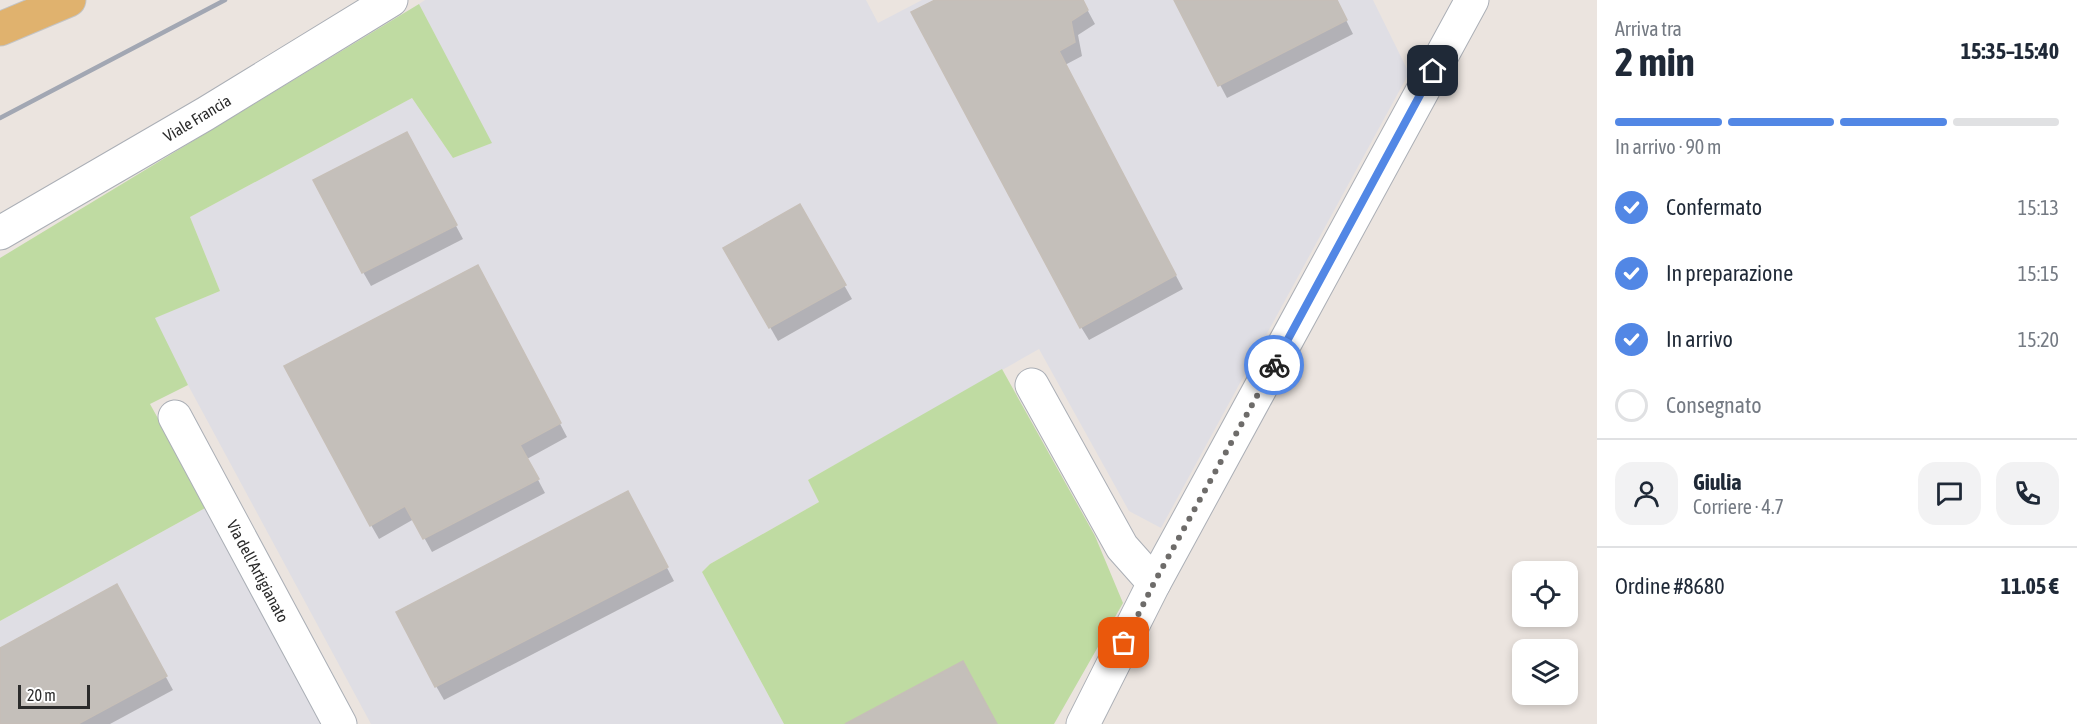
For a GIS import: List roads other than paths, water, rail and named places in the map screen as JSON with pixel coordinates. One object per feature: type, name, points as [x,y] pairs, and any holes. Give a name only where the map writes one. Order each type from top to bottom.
[{"type":"main road","points":[[0,29],[69,0]]},
{"type":"street","name":"Viale Francia","points":[[0,233],[205,114],[391,0]]},
{"type":"street","points":[[1083,724],[1154,583],[1473,0]]},
{"type":"street","points":[[1032,385],[1122,547],[1154,583]]},
{"type":"street","name":"Via dell'Artigianato","points":[[175,417],[340,724]]},
{"type":"railway","points":[[0,118],[225,0]]}]
